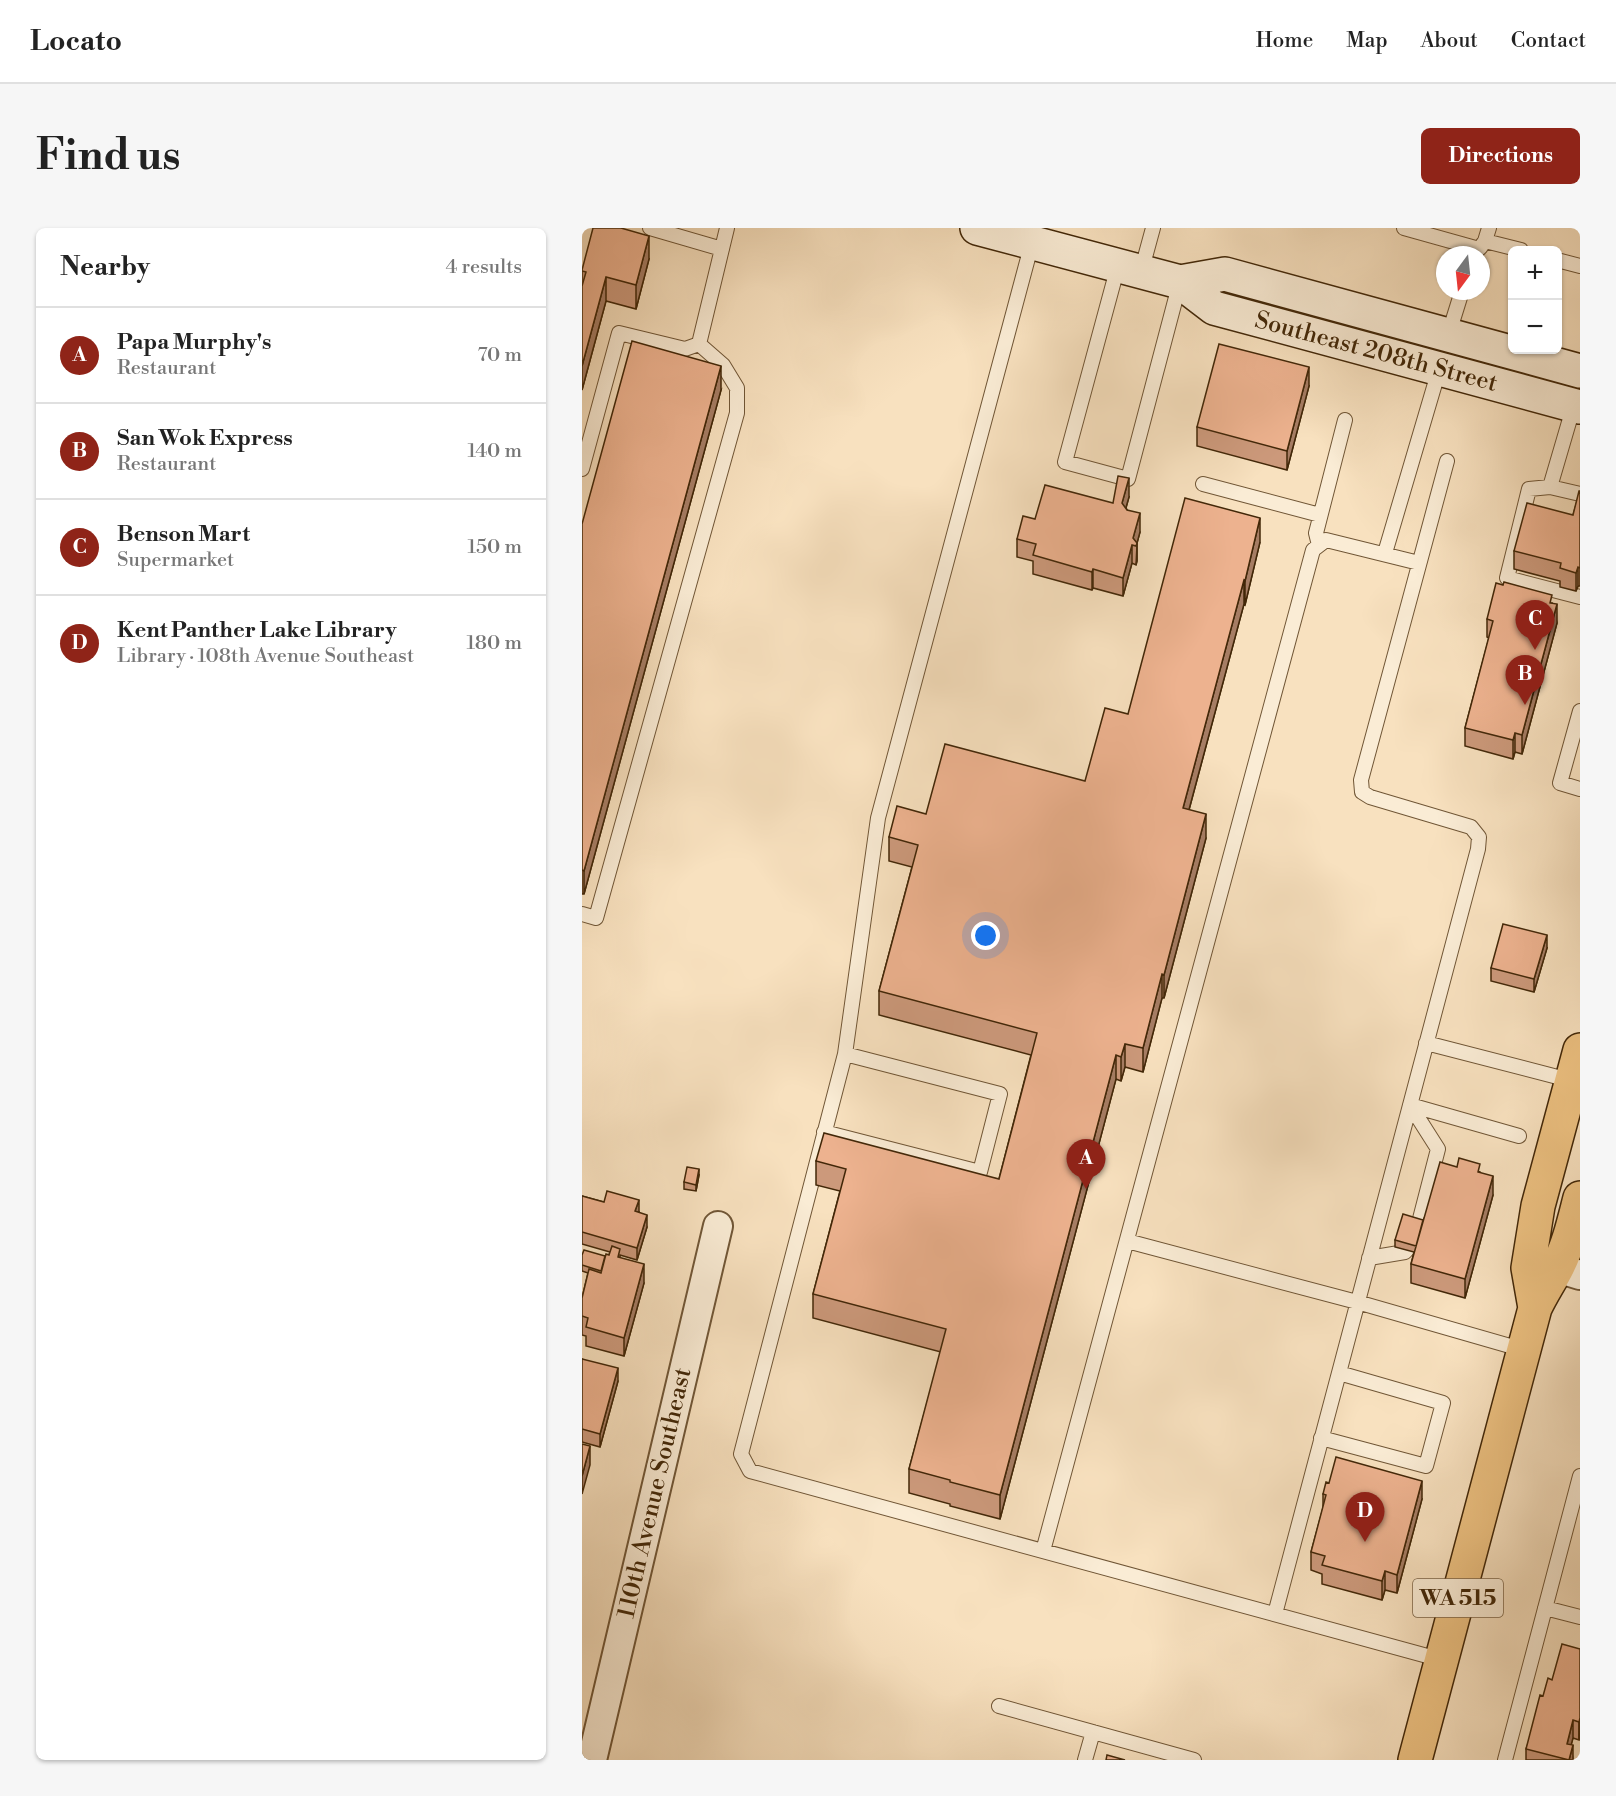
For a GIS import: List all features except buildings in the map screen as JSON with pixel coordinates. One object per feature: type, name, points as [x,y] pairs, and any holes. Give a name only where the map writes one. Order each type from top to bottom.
[{"type":"main road","name":"Southeast 208th Street","points":[[989,230],[1180,282],[1214,308],[1577,406]]},
{"type":"main road","name":"Southeast 208th Street","points":[[1180,282],[1225,274],[1580,371]]},
{"type":"main road","name":"WA 515","points":[[1535,1308],[1528,1268],[1538,1206],[1580,1050]]},
{"type":"main road","name":"WA 515","points":[[1415,1760],[1535,1308],[1546,1285],[1569,1271],[1570,1239],[1580,1198]]},
{"type":"street","name":"110th Avenue Southeast","points":[[592,1760],[718,1226]]},
{"type":"lane","points":[[650,228],[722,249]]},
{"type":"lane","points":[[699,344],[727,228]]},
{"type":"lane","points":[[1153,228],[1129,269],[1065,462],[1128,479],[1180,282]]},
{"type":"lane","points":[[1404,228],[1508,248]]},
{"type":"lane","points":[[1032,243],[878,818],[844,1054],[741,1454],[750,1471],[1442,1660]]},
{"type":"lane","points":[[1562,261],[1580,266]]},
{"type":"lane","points":[[1448,336],[1459,300]]},
{"type":"lane","points":[[582,469],[619,333],[685,349],[699,344]]},
{"type":"lane","points":[[582,914],[596,918],[737,413],[737,388],[723,365],[699,344]]},
{"type":"lane","points":[[1385,554],[1439,370]]},
{"type":"lane","points":[[1550,487],[1577,406]]},
{"type":"lane","points":[[1319,545],[1316,533],[1345,420]]},
{"type":"lane","points":[[1275,1614],[1478,849],[1479,837],[1471,827],[1370,797],[1362,792],[1360,780],[1447,461]]},
{"type":"lane","points":[[1203,484],[1320,515]]},
{"type":"lane","points":[[1580,494],[1550,487],[1529,489],[1507,578],[1580,597]]},
{"type":"lane","points":[[1043,1551],[1313,550],[1326,540],[1419,563]]},
{"type":"lane","points":[[1580,711],[1560,783],[1580,789]]},
{"type":"lane","points":[[1426,1043],[1573,1081]]},
{"type":"lane","points":[[824,1132],[980,1172],[1000,1094],[844,1054]]},
{"type":"lane","points":[[1410,1105],[1519,1136]]},
{"type":"lane","points":[[1369,1258],[1405,1251],[1414,1242],[1438,1149],[1410,1105]]},
{"type":"lane","points":[[1127,1241],[1357,1302],[1524,1350]]},
{"type":"lane","points":[[1321,1438],[1426,1466],[1443,1403],[1339,1373]]},
{"type":"lane","points":[[1505,1760],[1580,1476]]},
{"type":"lane","points":[[1545,1608],[1580,1617]]},
{"type":"lane","points":[[999,1706],[1194,1760]]},
{"type":"lane","points":[[1085,1760],[1093,1732]]},
{"type":"place","name":"Benson Mart","points":[[1535,650]]},
{"type":"place","name":"San Wok Express","points":[[1525,705]]},
{"type":"place","name":"Papa Murphy's","points":[[1086,1189]]},
{"type":"place","name":"Kent Panther Lake Library","points":[[1365,1542]]}]
